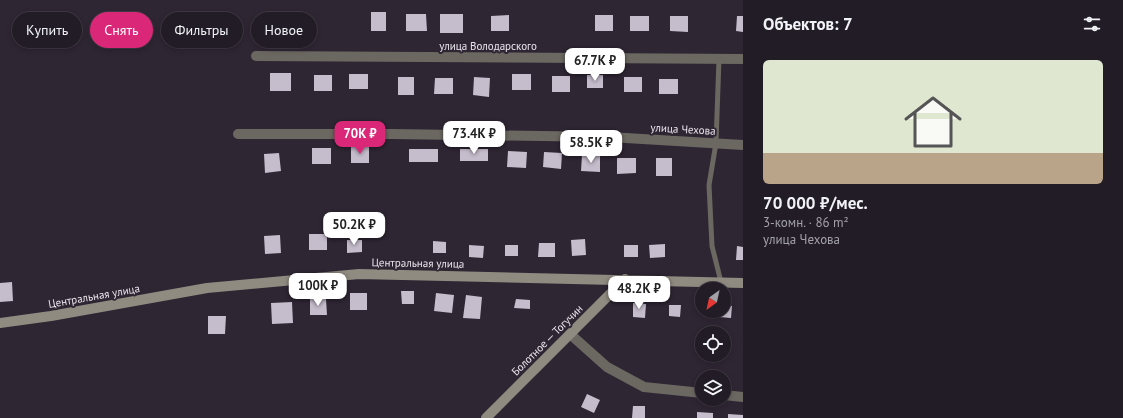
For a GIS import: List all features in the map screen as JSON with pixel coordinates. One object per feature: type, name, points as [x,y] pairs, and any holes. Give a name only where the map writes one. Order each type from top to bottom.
[{"type":"street","name":"улица Володарского","points":[[256,56],[743,59]]},
{"type":"street","name":"улица Чехова","points":[[238,134],[392,134],[586,137],[743,145]]},
{"type":"street","name":"Центральная улица","points":[[0,323],[51,316],[207,288],[359,274],[721,282]]},
{"type":"street","name":"Болотное — Тогучин","points":[[486,418],[625,279]]},
{"type":"street","name":"Центральная улица","points":[[731,282],[743,283]]},
{"type":"street","points":[[570,334],[607,367],[644,387],[695,392]]},
{"type":"street","points":[[731,396],[743,397]]},
{"type":"lane","points":[[720,59],[716,143],[709,185],[712,246],[721,282]]},
{"type":"building","points":[[371,12],[386,12],[386,31],[371,31]]},
{"type":"building","points":[[406,14],[426,14],[427,31],[406,31]]},
{"type":"building","points":[[440,14],[463,14],[463,33],[440,33]]},
{"type":"building","points":[[509,15],[509,31],[491,31],[491,16]]},
{"type":"building","points":[[595,15],[613,15],[613,31],[595,31]]},
{"type":"building","points":[[630,16],[649,16],[649,31],[630,31]]},
{"type":"building","points":[[670,16],[688,16],[688,32],[670,31]]},
{"type":"building","points":[[737,16],[743,16],[743,32],[736,31]]},
{"type":"building","points":[[270,73],[291,73],[291,91],[270,91]]},
{"type":"building","points":[[349,74],[368,74],[368,89],[349,89]]},
{"type":"building","points":[[512,74],[531,74],[531,90],[512,90]]},
{"type":"building","points":[[314,75],[332,75],[332,91],[314,91]]},
{"type":"building","points":[[587,75],[603,75],[603,88],[587,88]]},
{"type":"building","points":[[552,76],[570,76],[570,92],[552,92]]},
{"type":"building","points":[[398,77],[414,77],[414,95],[398,95]]},
{"type":"building","points":[[474,77],[490,78],[489,97],[473,95]]},
{"type":"building","points":[[624,77],[642,77],[642,92],[624,92]]},
{"type":"building","points":[[435,78],[453,78],[453,94],[434,94]]},
{"type":"building","points":[[659,79],[678,79],[678,94],[659,94]]},
{"type":"building","points":[[351,147],[369,147],[369,163],[351,163]]},
{"type":"building","points":[[312,148],[331,148],[331,164],[312,164]]},
{"type":"building","points":[[409,149],[438,149],[438,162],[409,162]]},
{"type":"building","points":[[460,149],[488,149],[488,161],[460,161]]},
{"type":"building","points":[[508,151],[527,152],[526,168],[507,167]]},
{"type":"building","points":[[544,152],[562,153],[561,169],[543,167]]},
{"type":"building","points":[[279,153],[281,171],[265,173],[264,154]]},
{"type":"building","points":[[582,155],[600,156],[600,172],[581,171]]},
{"type":"building","points":[[617,158],[636,158],[636,173],[617,174]]},
{"type":"building","points":[[656,158],[672,158],[672,176],[656,176]]},
{"type":"building","points":[[309,234],[327,234],[327,250],[309,250]]},
{"type":"building","points":[[280,235],[281,253],[265,254],[264,236]]},
{"type":"building","points":[[585,239],[586,255],[572,256],[571,240]]},
{"type":"building","points":[[347,240],[362,240],[362,252],[347,253]]},
{"type":"building","points":[[433,241],[446,242],[446,253],[433,253]]},
{"type":"building","points":[[539,243],[555,243],[555,257],[538,257]]},
{"type":"building","points":[[665,244],[665,257],[650,258],[649,245]]},
{"type":"building","points":[[469,245],[484,246],[483,258],[469,257]]},
{"type":"building","points":[[505,245],[518,245],[518,256],[505,256]]},
{"type":"building","points":[[624,245],[638,245],[638,257],[624,257]]},
{"type":"building","points":[[737,246],[743,247],[743,260],[736,260]]},
{"type":"building","points":[[12,282],[13,301],[0,302],[0,283]]},
{"type":"building","points":[[401,291],[414,291],[414,304],[402,304]]},
{"type":"building","points":[[350,293],[367,293],[367,310],[350,310]]},
{"type":"building","points":[[436,293],[454,295],[452,313],[434,311]]},
{"type":"building","points":[[466,295],[482,297],[480,319],[463,318]]},
{"type":"building","points":[[310,299],[326,299],[327,315],[310,315]]},
{"type":"building","points":[[516,299],[530,300],[530,309],[514,308]]},
{"type":"building","points":[[292,302],[293,323],[272,324],[271,303]]},
{"type":"building","points":[[633,303],[646,304],[645,318],[633,317]]},
{"type":"building","points":[[669,305],[681,305],[680,317],[669,316]]},
{"type":"building","points":[[208,316],[226,316],[225,334],[208,334]]},
{"type":"building","points":[[587,394],[600,400],[594,413],[581,407]]},
{"type":"building","points":[[633,406],[645,406],[645,418],[632,418]]},
{"type":"building","points":[[697,412],[713,413],[713,418],[697,418]]},
{"type":"building","points":[[728,414],[743,415],[743,418],[728,418]]}]
